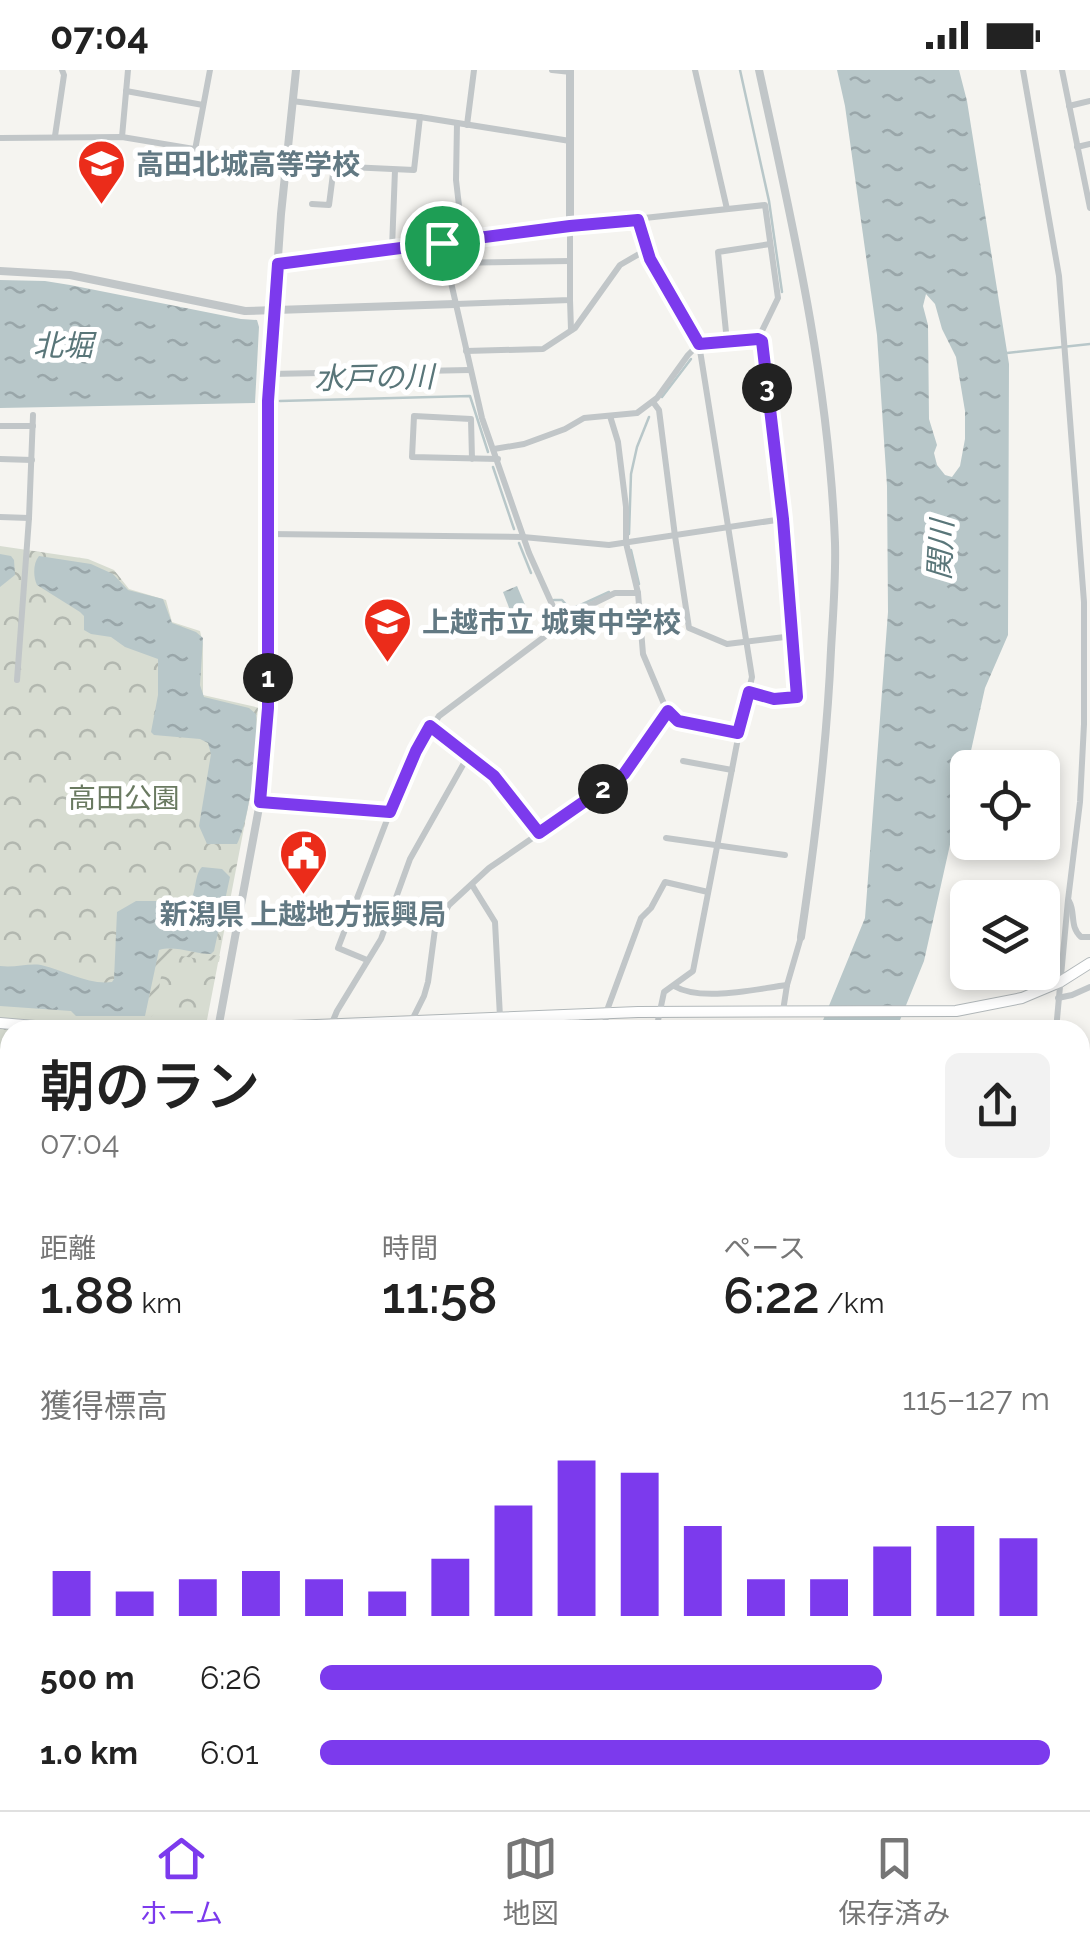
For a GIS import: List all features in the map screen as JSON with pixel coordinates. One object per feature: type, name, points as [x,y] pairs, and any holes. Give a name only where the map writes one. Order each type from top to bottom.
[{"type":"main road","points":[[1060,982],[1090,963]]},
{"type":"main road","points":[[452,1020],[658,1012],[956,1011],[1004,1003],[1040,990]]},
{"type":"street","points":[[55,136],[62,70]]},
{"type":"street","points":[[122,137],[128,70]]},
{"type":"street","points":[[195,150],[210,70]]},
{"type":"street","points":[[220,1020],[260,802],[268,708],[270,374],[296,70]]},
{"type":"street","points":[[467,125],[474,70]]},
{"type":"street","points":[[552,70],[570,71],[572,330]]},
{"type":"street","points":[[695,70],[727,210]]},
{"type":"street","points":[[759,70],[812,327],[835,543],[826,739],[802,937],[787,985],[787,1012]]},
{"type":"street","points":[[1023,70],[1059,276],[1084,602],[1080,802],[1060,961]]},
{"type":"street","points":[[1062,70],[1090,208]]},
{"type":"street","points":[[126,91],[204,105]]},
{"type":"street","points":[[292,101],[572,142]]},
{"type":"street","points":[[1069,106],[1090,101]]},
{"type":"street","points":[[0,138],[122,137],[285,164],[414,170],[420,117]]},
{"type":"street","points":[[458,123],[456,180],[463,240]]},
{"type":"street","points":[[1077,146],[1090,144]]},
{"type":"street","points":[[312,204],[329,205],[334,166]]},
{"type":"street","points":[[392,248],[395,169]]},
{"type":"street","points":[[278,264],[765,205],[778,298],[758,339]]},
{"type":"street","points":[[638,220],[646,250],[699,344],[752,677],[693,971],[664,992],[657,1020]]},
{"type":"street","points":[[442,243],[482,418],[523,538],[560,622]]},
{"type":"street","points":[[727,342],[718,252],[770,244]]},
{"type":"street","points":[[466,351],[543,350],[572,330],[620,265],[646,250]]},
{"type":"street","points":[[446,263],[570,260]]},
{"type":"street","points":[[0,270],[70,275],[245,311],[570,300]]},
{"type":"street","points":[[494,449],[524,444],[584,418],[632,415],[653,402],[699,344],[762,341],[783,519],[797,697],[774,699],[749,692]]},
{"type":"street","points":[[270,374],[470,370]]},
{"type":"street","points":[[653,402],[659,410],[689,628],[727,644],[792,636]]},
{"type":"street","points":[[17,680],[30,518],[33,416]]},
{"type":"street","points":[[472,458],[471,419],[414,416],[412,457],[498,459]]},
{"type":"street","points":[[610,416],[618,442],[626,543],[638,593],[642,654],[668,711],[678,721],[738,733]]},
{"type":"street","points":[[0,426],[33,426]]},
{"type":"street","points":[[0,459],[32,460]]},
{"type":"street","points":[[0,517],[30,518]]},
{"type":"street","points":[[268,534],[523,538],[595,544],[626,543],[783,519]]},
{"type":"street","points":[[366,960],[338,948],[390,812],[430,726],[560,622],[603,597],[638,593]]},
{"type":"street","points":[[406,1020],[424,996],[438,922],[449,905],[489,868],[624,774],[668,711]]},
{"type":"street","points":[[430,726],[494,776],[539,833]]},
{"type":"street","points":[[334,1020],[381,939],[410,859],[468,756]]},
{"type":"street","points":[[683,761],[732,770]]},
{"type":"street","points":[[1080,802],[1090,800]]},
{"type":"street","points":[[260,802],[390,812]]},
{"type":"street","points":[[666,838],[785,855]]},
{"type":"street","points":[[606,1020],[641,918],[651,908],[664,882],[708,892]]},
{"type":"street","points":[[472,885],[495,922],[499,1020]]},
{"type":"street","points":[[1068,900],[1075,930],[1081,937],[1090,937]]},
{"type":"street","points":[[674,986],[685,992],[715,993],[787,985]]},
{"type":"street","points":[[1058,998],[1090,987]]},
{"type":"street","points":[[1057,990],[1057,1020]]},
{"type":"street","points":[[575,1015],[575,1020]]},
{"type":"street","points":[[1090,1254],[1090,1295]]},
{"type":"green space","name":"高田公園","points":[[0,546],[88,559],[114,570],[129,589],[166,600],[172,622],[200,631],[203,695],[260,708],[253,781],[207,1020],[0,1020]]},
{"type":"green space","points":[[167,948],[220,956],[219,962],[168,954],[155,1012],[146,1017],[156,955]]},
{"type":"water","name":"関川","points":[[837,70],[959,70],[1009,364],[1008,635],[985,688],[971,750],[950,750],[950,845],[924,961],[900,1020],[823,1020],[865,918],[888,612],[887,486],[877,335]],"holes":[[[926,294],[935,304],[956,357],[965,411],[965,439],[960,466],[952,477],[937,465],[937,445],[929,419],[928,325],[923,306]]]},
{"type":"water","name":"北堀","points":[[0,280],[45,281],[257,320],[255,403],[0,408]]},
{"type":"water","points":[[0,554],[14,560],[15,575],[0,587]]},
{"type":"water","points":[[39,556],[91,564],[113,574],[128,590],[163,599],[172,623],[203,638],[200,685],[204,697],[249,708],[256,714],[252,780],[237,844],[207,844],[199,826],[211,754],[208,743],[151,732],[158,695],[158,659],[125,647],[111,637],[84,630],[84,616],[80,612],[37,585],[34,570]]},
{"type":"water","points":[[517,586],[528,612],[513,618],[503,592]]},
{"type":"water","points":[[202,867],[222,869],[230,877],[214,951],[211,954],[159,950],[145,1016],[76,1016],[71,1011],[0,1006],[0,966],[41,965],[86,980],[112,982],[117,912],[136,901],[190,901]]},
{"type":"waterway","name":"水戸の川","points":[[740,70],[769,201],[782,292]]},
{"type":"waterway","name":"水戸の川","points":[[705,350],[754,344]]},
{"type":"waterway","points":[[1007,353],[1090,344]]},
{"type":"waterway","name":"水戸の川","points":[[662,397],[691,359]]},
{"type":"waterway","name":"水戸の川","points":[[280,401],[470,396],[488,452]]},
{"type":"waterway","name":"水戸の川","points":[[629,534],[631,474],[649,417]]},
{"type":"waterway","name":"水戸の川","points":[[493,467],[514,529]]},
{"type":"waterway","name":"水戸の川","points":[[519,543],[531,573]]},
{"type":"waterway","name":"水戸の川","points":[[631,550],[639,584]]},
{"type":"waterway","name":"水戸の川","points":[[554,600],[574,608],[609,592]]},
{"type":"place","name":"高田北城高等学校","points":[[101,206]]},
{"type":"place","name":"上越市立 城東中学校","points":[[387,664]]},
{"type":"place","name":"新潟県 上越地方振興局","points":[[303,896]]},
{"type":"route","points":[[638,220],[650,259],[699,344],[762,341],[783,519],[797,697],[774,699],[749,692],[738,733],[678,721],[668,711],[624,774],[539,833],[494,776],[430,726],[390,812],[260,802],[268,708],[268,401],[278,264],[442,243],[638,220]]}]
